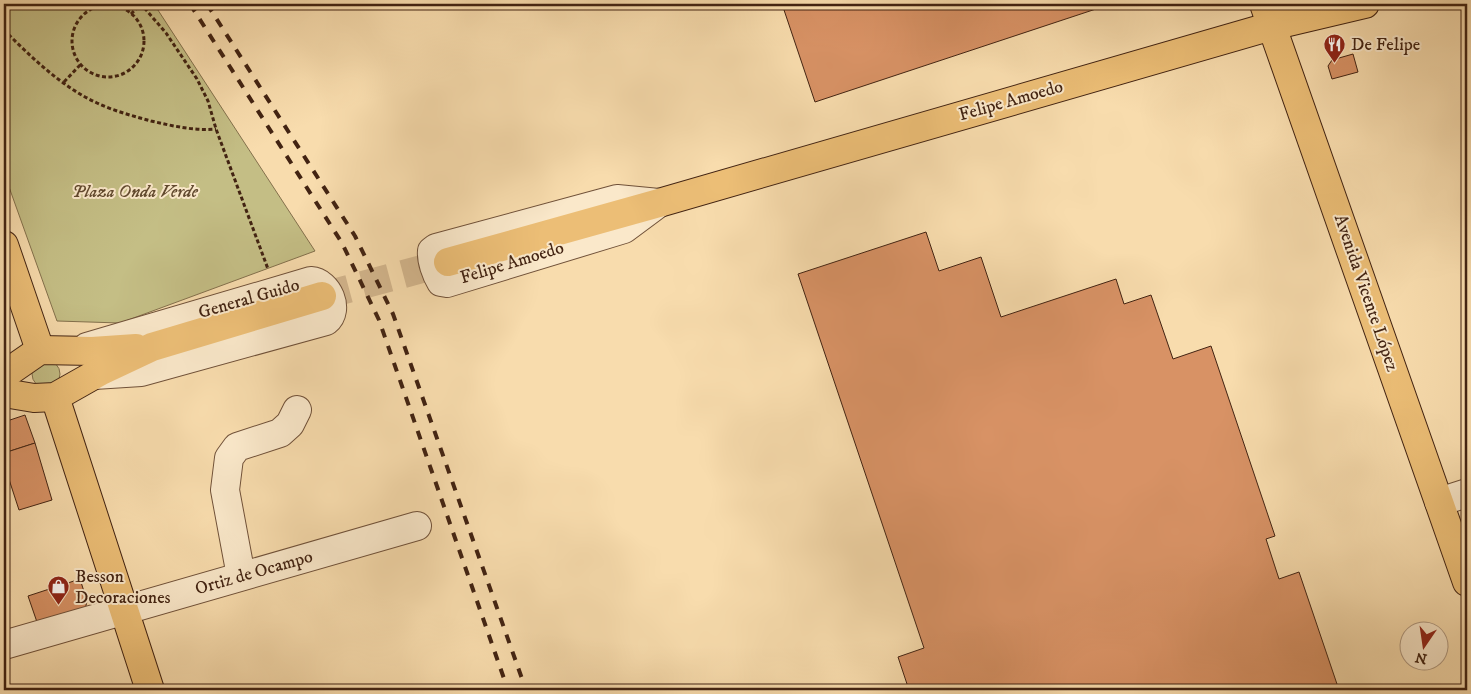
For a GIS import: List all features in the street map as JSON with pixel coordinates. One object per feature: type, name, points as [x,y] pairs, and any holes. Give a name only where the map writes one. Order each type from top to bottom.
[{"type":"main road","name":"Felipe Amoedo","points":[[448,262],[659,203],[1268,15],[1364,4]]},
{"type":"main road","name":"Avenida Vicente López","points":[[1268,15],[1467,582]]},
{"type":"main road","points":[[4,245],[40,350],[4,375]]},
{"type":"main road","name":"General Guido","points":[[55,397],[92,376],[152,347],[322,296]]},
{"type":"main road","name":"General Guido","points":[[40,350],[152,347]]},
{"type":"main road","points":[[4,392],[39,398],[55,397],[150,690]]},
{"type":"street","points":[[1268,15],[1288,4]]},
{"type":"street","name":"Felipe Amoedo","points":[[617,199],[659,203],[624,229],[447,283],[441,282],[438,278],[432,256],[432,251],[436,248],[617,199]]},
{"type":"street","name":"General Guido","points":[[78,350],[112,338],[311,282],[322,284],[326,288],[332,308],[330,318],[326,321],[141,372],[92,376]]},
{"type":"street","points":[[241,576],[225,490],[229,458],[237,447],[280,433],[290,424],[297,410]]},
{"type":"street","points":[[1439,502],[1467,493]]},
{"type":"street","name":"Ortiz de Ocampo","points":[[4,646],[417,526]]},
{"type":"path","points":[[106,4],[118,6],[131,14],[137,19],[143,31],[144,43],[141,55],[134,66],[124,73],[111,77],[99,76],[81,64],[74,53],[72,42],[75,25],[86,12],[96,6],[106,4]]},
{"type":"path","points":[[131,14],[141,4],[166,33],[197,79],[208,101],[216,129],[276,291]]},
{"type":"path","points":[[4,30],[64,82],[97,104],[131,116],[171,126],[200,130],[216,129]]},
{"type":"path","points":[[64,82],[81,64]]},
{"type":"green space","name":"Plaza Onda Verde","points":[[4,4],[154,4],[315,251],[120,323],[57,321],[4,173]]},
{"type":"green space","points":[[46,360],[56,364],[60,374],[56,384],[46,388],[36,384],[32,374],[36,364]]},
{"type":"building","points":[[782,4],[1111,4],[815,102]]},
{"type":"building","points":[[1353,54],[1358,72],[1332,79],[1328,66],[1332,60]]},
{"type":"building","points":[[926,232],[939,271],[981,257],[1001,317],[1116,279],[1124,304],[1151,295],[1173,359],[1211,346],[1275,536],[1266,539],[1279,579],[1299,572],[1339,690],[909,690],[898,657],[924,648],[798,274]]},
{"type":"building","points":[[25,415],[35,443],[4,453],[4,422]]},
{"type":"building","points":[[35,443],[52,500],[19,510],[4,464],[4,453]]},
{"type":"building","name":"Besson Decoraciones","points":[[80,579],[87,601],[85,610],[38,625],[28,596]]},
{"type":"tunnel","points":[[322,296],[448,262]]},
{"type":"railway","points":[[190,4],[342,243],[379,320],[508,690]]},
{"type":"railway","points":[[207,4],[355,236],[393,314],[526,690]]},
{"type":"place","name":"De Felipe","points":[[1335,64]]},
{"type":"place","name":"Besson Decoraciones","points":[[59,606]]}]
